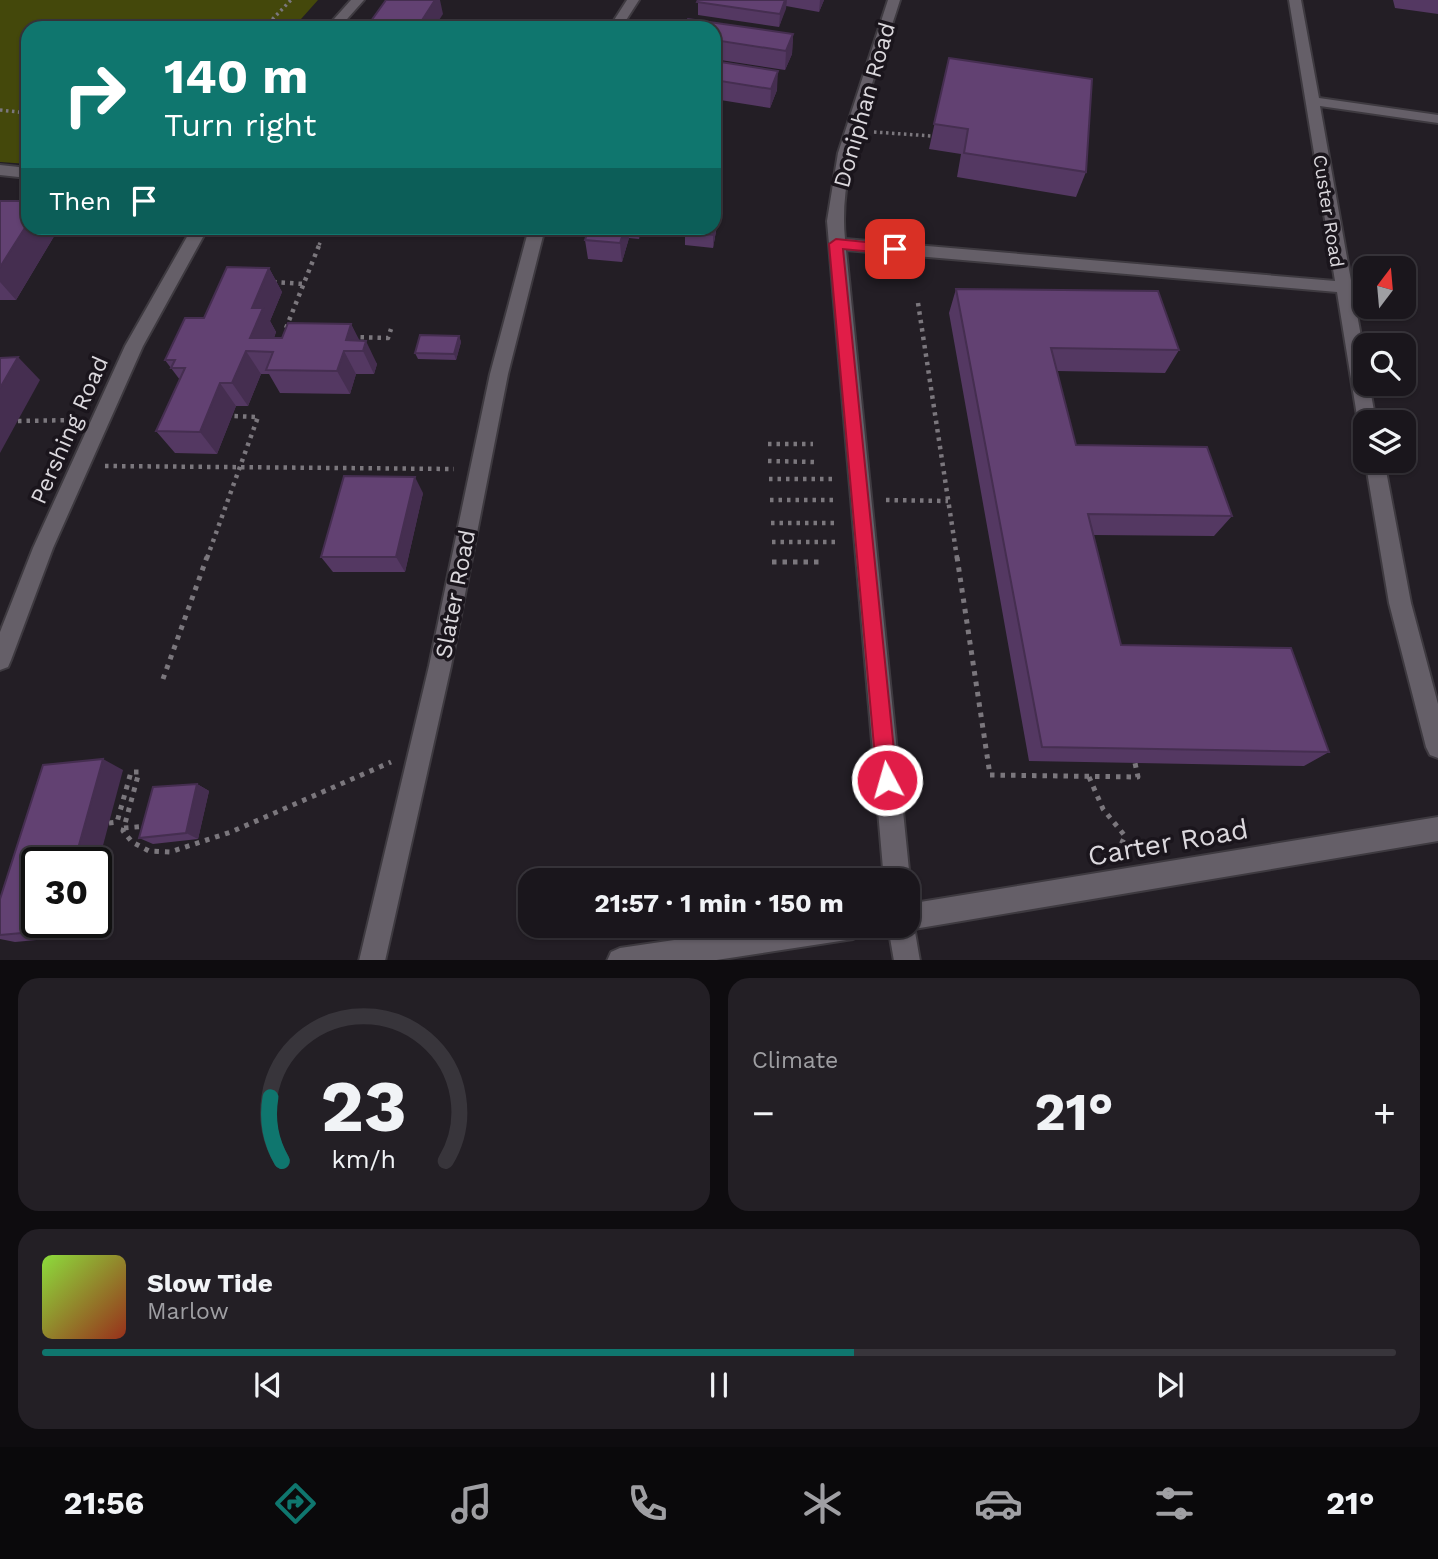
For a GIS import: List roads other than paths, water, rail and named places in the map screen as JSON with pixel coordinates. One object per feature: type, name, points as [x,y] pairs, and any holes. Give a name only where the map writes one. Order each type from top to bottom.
[{"type":"street","points":[[338,21],[358,0]]},
{"type":"street","points":[[620,21],[633,0]]},
{"type":"street","name":"Doniphan Road","points":[[894,0],[852,130],[838,193],[836,244],[896,868]]},
{"type":"street","name":"Custer Road","points":[[1295,0],[1365,410]]},
{"type":"street","points":[[1312,101],[1438,119]]},
{"type":"street","points":[[0,170],[21,172]]},
{"type":"street","name":"Pershing Road","points":[[0,660],[43,548],[134,346],[196,235]]},
{"type":"street","name":"Slater Road","points":[[372,960],[421,749],[508,332],[535,235]]},
{"type":"street","points":[[836,244],[1342,287]]},
{"type":"street","points":[[1376,473],[1400,603],[1438,747]]},
{"type":"street","name":"Carter Road","points":[[920,916],[1438,829]]},
{"type":"street","points":[[627,960],[773,938]]},
{"type":"street","points":[[903,938],[907,960]]}]
